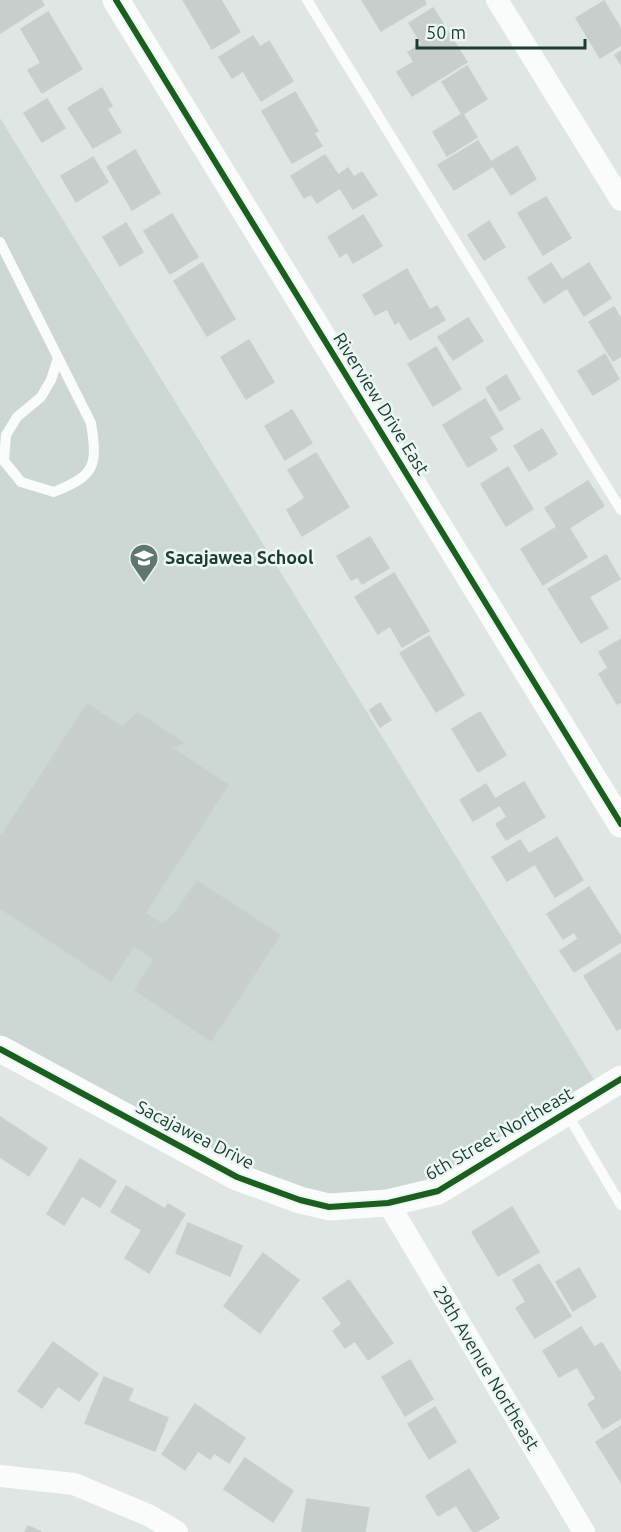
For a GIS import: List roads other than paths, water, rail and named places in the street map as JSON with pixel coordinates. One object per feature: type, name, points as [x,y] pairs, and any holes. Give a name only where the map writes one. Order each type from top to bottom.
[{"type":"street","name":"Riverview Drive East","points":[[116,0],[621,824]]},
{"type":"street","points":[[497,0],[621,200]]},
{"type":"street","name":"Sacajawea Drive","points":[[0,1049],[237,1177],[300,1200],[329,1207],[388,1203]]},
{"type":"street","name":"6th Street Northeast","points":[[388,1203],[438,1191],[621,1078]]},
{"type":"street","name":"29th Avenue Northeast","points":[[388,1203],[584,1532]]},
{"type":"street","points":[[0,1476],[74,1484],[150,1516],[177,1532]]},
{"type":"lane","points":[[307,0],[621,510]]},
{"type":"lane","points":[[0,242],[92,423],[96,455],[82,480],[54,492],[21,482],[4,460],[6,435],[17,417],[41,397],[51,380],[58,358]]},
{"type":"lane","points":[[566,1112],[621,1205]]},
{"type":"place","name":"Sacajawea School","points":[[144,584]]}]
